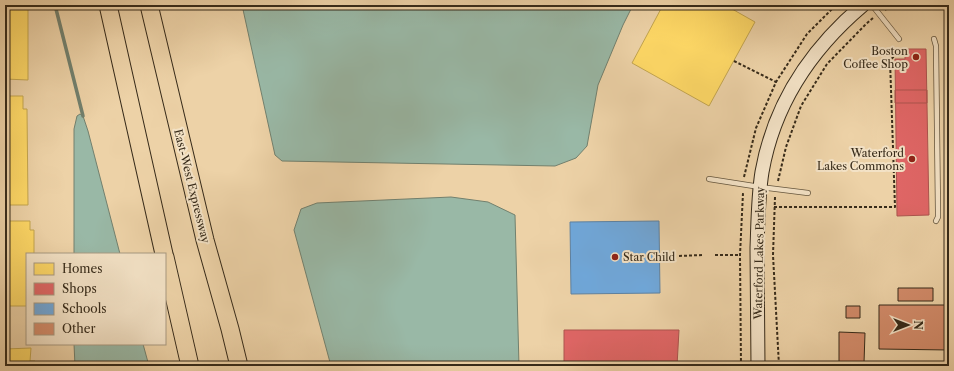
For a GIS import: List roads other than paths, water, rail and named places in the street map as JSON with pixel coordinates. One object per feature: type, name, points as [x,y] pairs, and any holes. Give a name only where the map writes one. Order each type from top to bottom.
[{"type":"highway","points":[[108,5],[165,253]]},
{"type":"highway","name":"East-West Expressway","points":[[149,5],[205,240],[239,366]]},
{"type":"highway","points":[[166,259],[190,366]]},
{"type":"street","name":"Waterford Lakes Parkway","points":[[758,366],[758,202],[765,159],[783,106],[805,67],[823,44],[863,5]]},
{"type":"lane","points":[[872,5],[899,39]]},
{"type":"lane","points":[[934,39],[936,46],[938,211],[936,221]]},
{"type":"lane","points":[[709,179],[808,193]]},
{"type":"waterway","points":[[55,5],[83,116]]},
{"type":"place","name":"Boston Coffee Shop","points":[[916,57]]},
{"type":"place","name":"Waterford Lakes Commons","points":[[912,159]]},
{"type":"place","name":"Star Child","points":[[615,257]]}]
